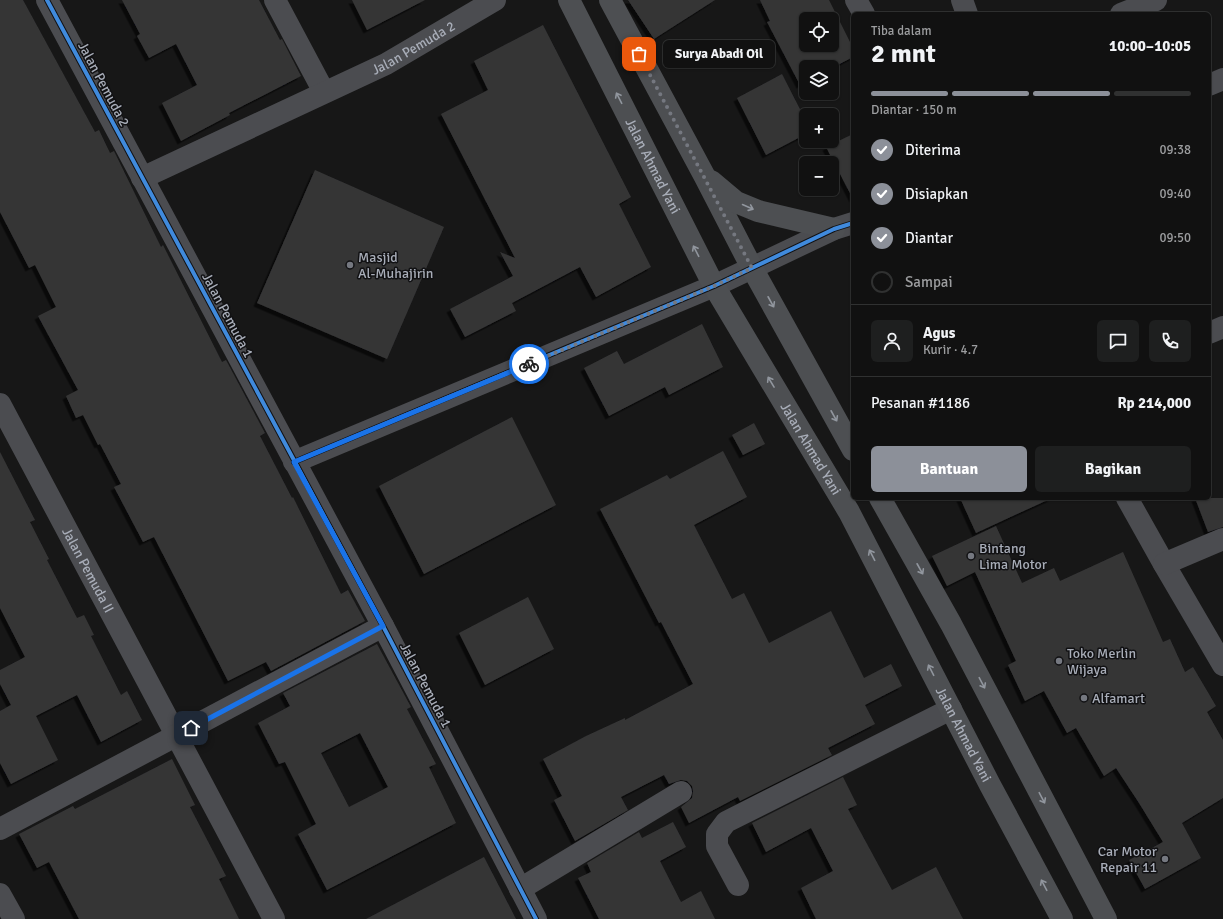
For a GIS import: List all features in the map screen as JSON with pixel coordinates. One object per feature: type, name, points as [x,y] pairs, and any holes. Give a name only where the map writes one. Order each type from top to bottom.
[{"type":"main road","name":"Jalan Ahmad Yani","points":[[569,0],[714,286],[850,512],[1062,919]]},
{"type":"main road","points":[[610,0],[752,268],[851,446]]},
{"type":"main road","points":[[705,177],[736,202],[758,211],[844,226]]},
{"type":"main road","points":[[881,500],[951,624],[1106,919]]},
{"type":"street","name":"Jalan Pemuda 2","points":[[47,0],[142,178],[386,64],[495,0]]},
{"type":"street","points":[[275,0],[324,92]]},
{"type":"street","points":[[856,0],[863,12]]},
{"type":"street","points":[[962,0],[966,12]]},
{"type":"street","points":[[1126,12],[1156,0]]},
{"type":"street","points":[[1211,84],[1223,79]]},
{"type":"street","name":"Jalan Pemuda 1","points":[[142,178],[383,626],[536,919]]},
{"type":"street","points":[[294,462],[714,286],[844,226]]},
{"type":"street","points":[[1211,332],[1223,328]]},
{"type":"street","name":"Jalan Pemuda II","points":[[0,404],[274,919]]},
{"type":"street","points":[[1128,500],[1223,665]]},
{"type":"street","points":[[1164,564],[1223,539]]},
{"type":"street","points":[[0,829],[383,626]]},
{"type":"street","points":[[738,885],[717,846],[717,834],[726,822],[951,708]]},
{"type":"street","points":[[520,889],[681,792]]},
{"type":"street","points":[[0,894],[14,919]]},
{"type":"building","points":[[0,0],[23,0],[95,132],[99,130],[110,153],[114,151],[161,247],[163,245],[222,362],[226,360],[265,433],[260,436],[292,498],[293,497],[341,594],[348,590],[365,621],[271,671],[266,662],[228,681],[154,537],[143,542],[114,487],[121,484],[100,444],[98,445],[83,415],[76,418],[66,396],[78,390],[38,316],[56,307],[35,265],[29,268],[0,212]]},
{"type":"building","points":[[122,0],[259,0],[280,40],[282,39],[301,76],[229,113],[230,115],[181,141],[162,103],[197,85],[176,44],[149,58],[137,36],[140,34]]},
{"type":"building","points":[[352,0],[425,0],[367,30]]},
{"type":"building","points":[[628,0],[715,0],[654,39]]},
{"type":"building","points":[[760,0],[829,0],[835,12],[799,12],[799,52],[839,52],[839,20],[851,44],[851,58],[839,64],[839,60],[799,60],[799,83],[767,22],[770,21]]},
{"type":"building","points":[[543,25],[631,197],[619,204],[651,267],[596,297],[580,267],[512,303],[516,311],[465,337],[450,309],[513,276],[500,252],[515,258],[441,114],[488,90],[474,61]]},
{"type":"building","points":[[782,74],[799,108],[799,138],[766,155],[737,98]]},
{"type":"building","points":[[851,135],[851,195],[839,172],[839,156],[831,156],[827,148],[839,148],[839,141]]},
{"type":"building","name":"Masjid Al-Muhajirin","points":[[315,170],[444,227],[387,359],[257,303]]},
{"type":"building","points":[[702,324],[723,367],[669,395],[665,387],[609,416],[584,368],[617,351],[624,364]]},
{"type":"building","points":[[512,417],[556,505],[424,574],[379,486]]},
{"type":"building","points":[[754,423],[765,444],[743,455],[732,435]]},
{"type":"building","points":[[723,451],[747,497],[694,525],[732,599],[744,593],[769,643],[831,611],[864,678],[891,664],[902,686],[865,705],[875,724],[828,748],[832,755],[740,801],[738,797],[689,823],[681,807],[692,798],[692,786],[687,781],[681,780],[669,784],[664,775],[621,797],[628,810],[575,841],[554,800],[562,796],[543,759],[586,736],[625,718],[625,720],[693,684],[661,622],[659,623],[600,509],[667,475],[670,479]]},
{"type":"building","points":[[0,452],[35,520],[30,522],[49,559],[47,560],[77,618],[84,615],[94,635],[91,636],[121,695],[127,691],[142,720],[101,742],[77,695],[36,716],[58,760],[11,784],[0,763],[0,711],[11,705],[0,684],[0,670],[25,657],[0,608]]},
{"type":"building","points":[[1223,498],[1223,527],[1208,532],[1196,500]]},
{"type":"building","points":[[961,500],[1048,500],[976,533]]},
{"type":"building","points":[[996,526],[1022,583],[1054,568],[1060,581],[1123,552],[1163,642],[1170,639],[1185,672],[1193,667],[1216,706],[1207,712],[1223,740],[1223,798],[1182,823],[1201,858],[1145,889],[1129,860],[1163,842],[1139,803],[1116,768],[1104,776],[1076,728],[1067,733],[1044,691],[1025,701],[1008,665],[1016,661],[975,572],[947,586],[932,556]]},
{"type":"building","points":[[528,597],[554,649],[485,685],[459,633]]},
{"type":"building","points":[[377,644],[411,707],[407,709],[436,764],[429,767],[456,823],[327,890],[298,834],[316,824],[285,762],[279,764],[258,723],[290,706],[283,693]],"holes":[[[360,733],[388,787],[349,807],[321,753]]]},
{"type":"building","points":[[172,759],[195,805],[190,807],[226,876],[219,879],[239,919],[79,919],[49,862],[37,868],[19,834],[73,806],[75,809]]},
{"type":"building","points":[[843,777],[857,805],[848,809],[892,890],[936,867],[963,919],[816,919],[801,888],[833,871],[811,828],[766,852],[752,823]]},
{"type":"building","points":[[673,822],[686,847],[660,861],[681,902],[701,891],[715,919],[599,919],[578,878],[591,872],[587,863],[639,832],[642,838]]},
{"type":"building","points":[[484,857],[516,919],[366,919]]},
{"type":"cycle path","points":[[47,0],[383,626],[536,919]]},
{"type":"cycle path","points":[[294,462],[714,286],[834,229],[851,224]]},
{"type":"way so far","points":[[529,364],[714,286],[752,268],[639,54]]},
{"type":"place","name":"Surya Abadi Oil","points":[[639,54]]},
{"type":"place","name":"Masjid Al-Muhajirin","points":[[350,265]]},
{"type":"place","name":"Bintang Lima Motor","points":[[971,556]]},
{"type":"place","name":"Toko Merlin Wijaya","points":[[1059,661]]},
{"type":"place","name":"Alfamart","points":[[1084,698]]},
{"type":"place","name":"Car Motor Repair 11","points":[[1165,859]]},
{"type":"route","points":[[191,728],[383,626],[294,462],[529,364]]}]
